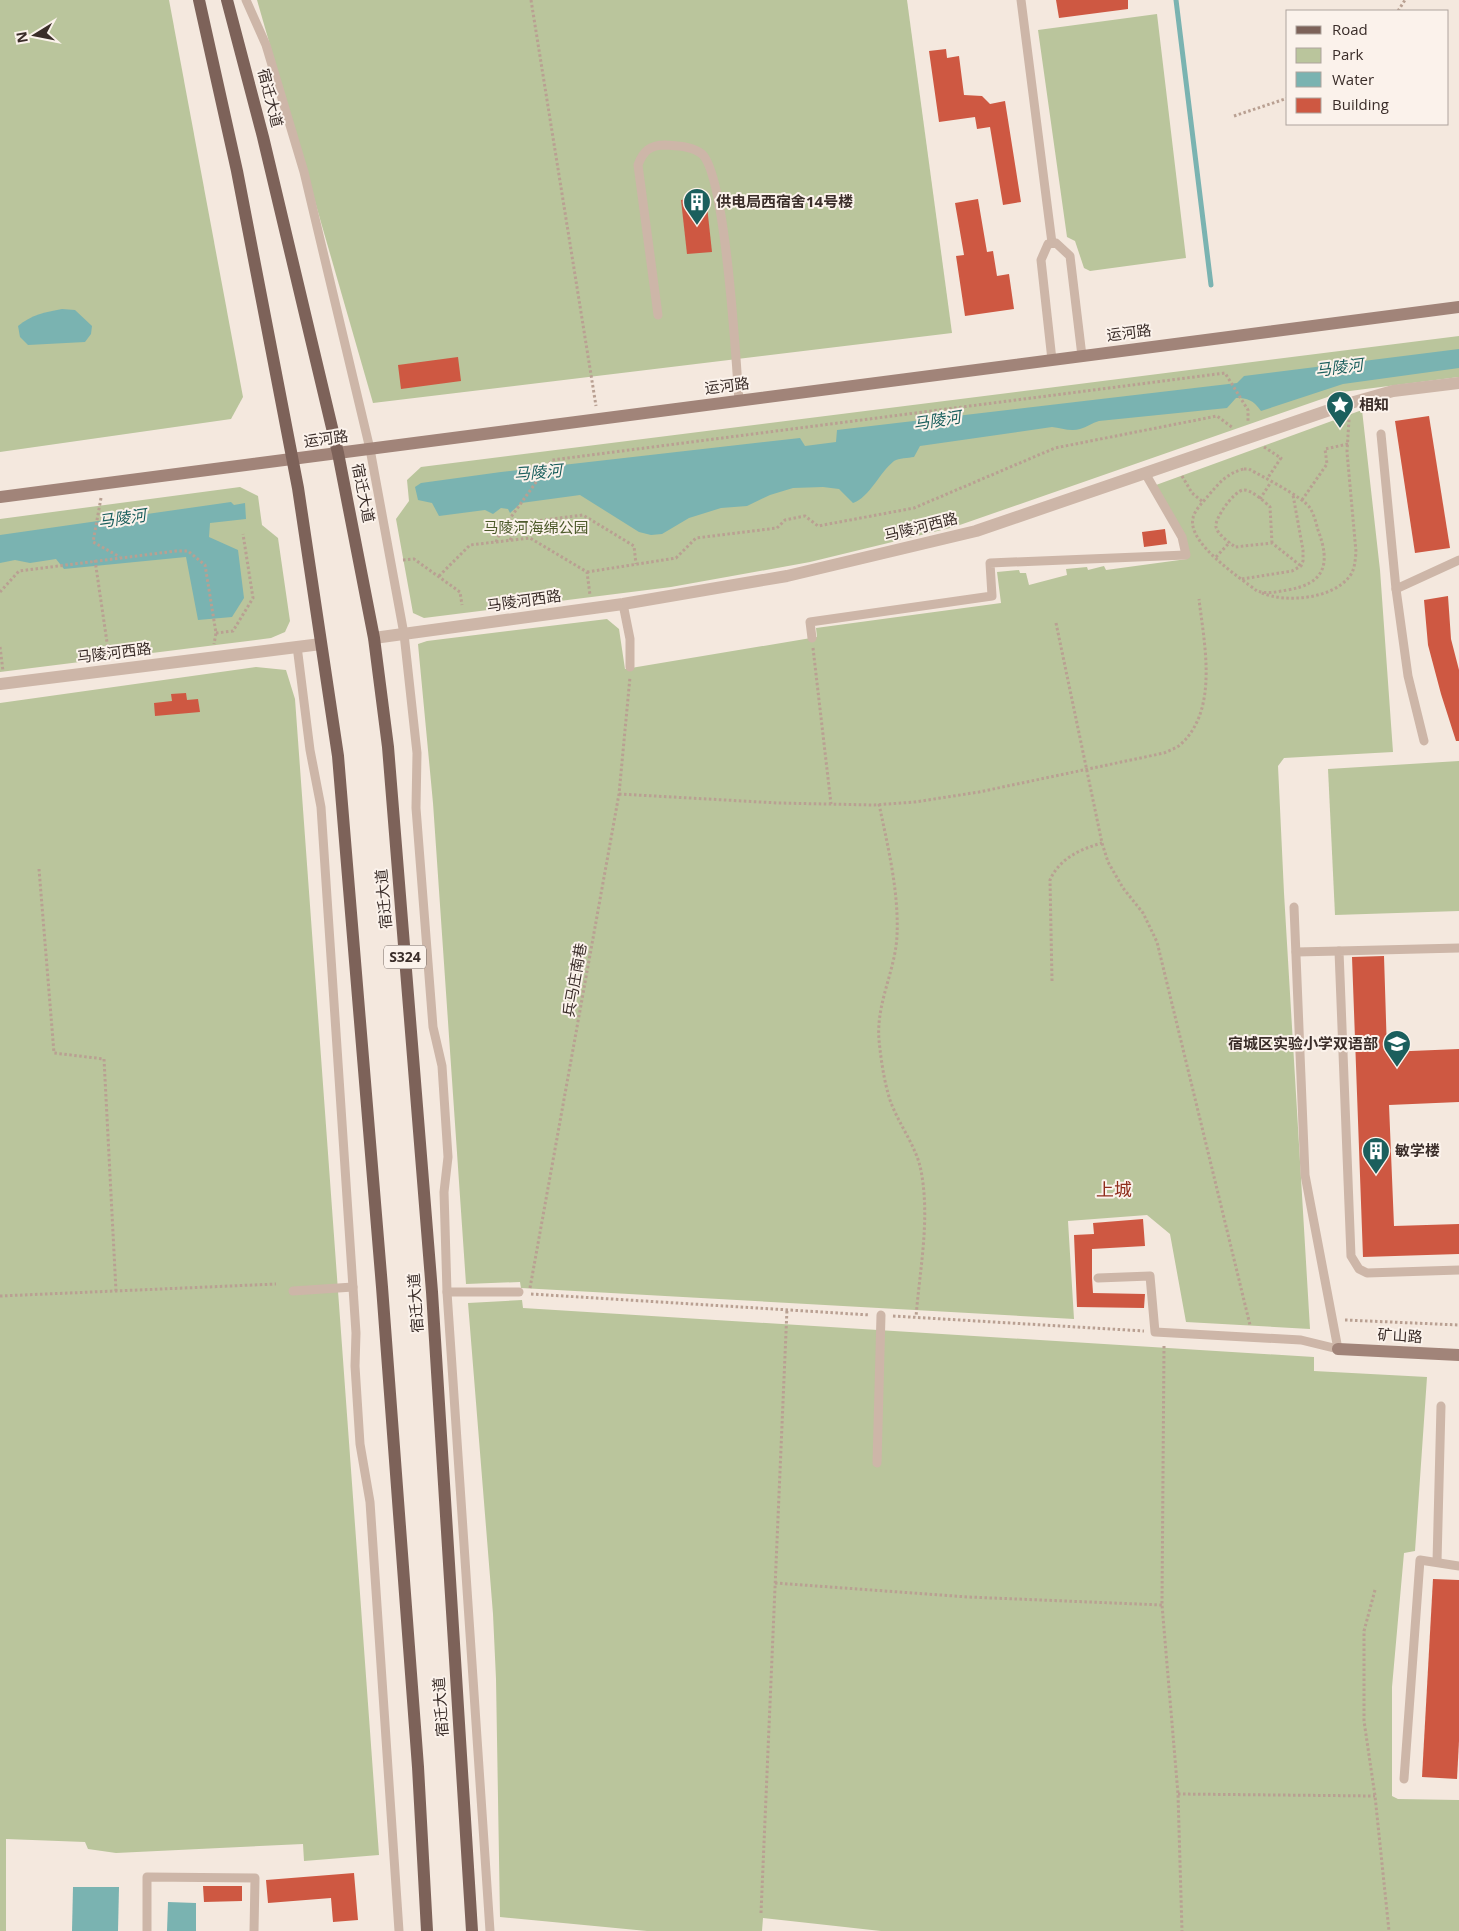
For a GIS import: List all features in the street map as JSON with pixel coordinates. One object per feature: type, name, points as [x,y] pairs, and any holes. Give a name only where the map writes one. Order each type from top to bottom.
[{"type":"main road","name":"宿迁大道","points":[[199,0],[237,171],[292,460],[338,756],[382,1277],[418,1767],[427,1931]]},
{"type":"main road","name":"宿迁大道","points":[[228,0],[263,137],[338,453],[374,638],[388,747],[432,1292],[472,1931]]},
{"type":"street","name":"运河路","points":[[0,498],[1459,307]]},
{"type":"street","name":"马陵河西路","points":[[374,638],[622,604],[787,576],[976,531],[1347,404],[1393,391],[1459,383]]},
{"type":"street","name":"马陵河西路","points":[[2,684],[321,644]]},
{"type":"street","name":"矿山路","points":[[1338,1349],[1459,1355]]},
{"type":"lane","points":[[246,0],[266,45],[304,172],[370,449],[404,634],[417,753],[416,808],[433,1027],[442,1066],[448,1157],[444,1192],[447,1292],[490,1931]]},
{"type":"lane","points":[[1021,0],[1052,243]]},
{"type":"lane","points":[[658,315],[638,166],[642,155],[649,148],[660,145],[691,148],[702,155],[709,167],[718,202],[730,287],[739,401]]},
{"type":"lane","points":[[1052,360],[1041,260],[1048,244],[1052,243],[1056,243],[1070,256],[1082,356]]},
{"type":"lane","points":[[1381,434],[1396,589],[1408,676],[1424,742]]},
{"type":"lane","points":[[812,638],[810,622],[992,596],[990,564],[1186,555],[1182,537],[1145,474]]},
{"type":"lane","points":[[1396,589],[1459,560]]},
{"type":"lane","points":[[622,604],[630,639],[630,668]]},
{"type":"lane","points":[[297,646],[310,750],[321,807],[353,1287],[360,1444],[370,1502],[399,1931]]},
{"type":"lane","points":[[1098,1278],[1150,1276],[1155,1332],[1300,1340],[1338,1349],[1304,1175],[1294,907]]},
{"type":"lane","points":[[1296,952],[1459,948]]},
{"type":"lane","points":[[1339,951],[1351,1256],[1359,1269],[1367,1273],[1459,1270]]},
{"type":"lane","points":[[293,1291],[353,1287]]},
{"type":"lane","points":[[447,1292],[519,1292]]},
{"type":"lane","points":[[877,1463],[881,1315]]},
{"type":"lane","points":[[1437,1562],[1440,1406]]},
{"type":"lane","points":[[1404,1779],[1420,1560],[1459,1566]]},
{"type":"lane","points":[[147,1931],[147,1877],[255,1878],[254,1931]]},
{"type":"path","points":[[531,0],[598,419]]},
{"type":"path","points":[[1234,116],[1286,99]]},
{"type":"path","points":[[496,542],[501,531],[552,460],[1225,372],[1248,410]]},
{"type":"path","points":[[1257,591],[1262,593],[1298,588],[1306,586],[1320,576],[1325,556],[1323,543],[1311,508],[1302,500],[1249,469],[1238,470],[1224,477],[1193,516],[1192,525],[1194,533],[1203,546],[1257,591],[1276,598],[1300,598],[1327,592],[1340,586],[1349,577],[1354,566],[1356,552],[1347,452],[1350,429],[1347,404]]},
{"type":"path","points":[[439,576],[470,545],[530,538],[587,572],[676,558],[696,538],[777,528],[785,520],[805,516],[818,526],[914,508],[1055,448],[1217,416],[1281,458],[1267,479]]},
{"type":"path","points":[[1302,500],[1327,464],[1325,449],[1348,444]]},
{"type":"path","points":[[1174,463],[1192,493],[1203,502]]},
{"type":"path","points":[[1260,499],[1271,482]]},
{"type":"path","points":[[1272,543],[1270,507],[1248,491],[1243,490],[1234,495],[1218,517],[1216,522],[1218,532],[1236,547],[1272,543],[1302,566]]},
{"type":"path","points":[[1292,495],[1304,556],[1302,566]]},
{"type":"path","points":[[98,514],[93,542],[120,557]]},
{"type":"path","points":[[510,540],[520,524],[583,515],[634,546],[636,564]]},
{"type":"path","points":[[0,592],[19,571],[120,557],[188,551],[205,565],[216,633],[233,631],[253,598],[243,534]]},
{"type":"path","points":[[1216,557],[1230,542]]},
{"type":"path","points":[[398,561],[414,559],[439,576],[460,592],[462,605]]},
{"type":"path","points":[[95,560],[111,670]]},
{"type":"path","points":[[1242,579],[1292,571],[1302,566]]},
{"type":"path","points":[[587,572],[592,608]]},
{"type":"path","points":[[619,794],[778,803],[879,804],[915,802],[979,792],[1164,753],[1181,745],[1198,720],[1204,703],[1206,660],[1199,599]]},
{"type":"path","points":[[1056,623],[1102,843],[1108,862],[1122,888],[1143,913],[1157,942],[1253,1338]]},
{"type":"path","points":[[812,638],[832,804]]},
{"type":"path","points":[[0,647],[2,684]]},
{"type":"path","name":"兵马庄南巷","points":[[630,668],[619,794],[529,1294],[787,1310]]},
{"type":"path","points":[[879,804],[891,867],[897,936],[892,967],[882,998],[879,1038],[883,1070],[890,1101],[919,1163],[924,1191],[925,1214],[916,1317]]},
{"type":"path","points":[[1052,980],[1050,880],[1055,870],[1076,853],[1102,843]]},
{"type":"path","points":[[39,869],[54,1053],[104,1058],[116,1291]]},
{"type":"path","points":[[0,1296],[276,1284]]},
{"type":"path","points":[[761,1913],[787,1310],[1155,1332]]},
{"type":"path","points":[[1333,1320],[1459,1325]]},
{"type":"path","points":[[1164,1332],[1162,1605],[1178,1794],[1182,1931]]},
{"type":"path","points":[[775,1583],[968,1597],[1162,1605]]},
{"type":"path","points":[[1375,1590],[1364,1631],[1364,1721],[1375,1796],[1389,1931]]},
{"type":"path","points":[[1178,1794],[1375,1796]]},
{"type":"green space","points":[[0,0],[169,0],[243,397],[231,419],[0,452]]},
{"type":"green space","points":[[257,0],[907,0],[952,333],[373,403]]},
{"type":"green space","points":[[1157,14],[1186,258],[1090,271],[1084,268],[1075,241],[1067,237],[1038,30]]},
{"type":"green space","name":"马陵河海绵公园","points":[[1459,336],[1459,377],[1342,392],[954,527],[810,562],[671,587],[424,618],[413,613],[396,519],[409,501],[407,480],[421,467]]},
{"type":"green space","points":[[1362,410],[1380,570],[1393,752],[1284,758],[1278,766],[1310,1329],[1186,1322],[1170,1234],[1147,1215],[1068,1221],[1074,1319],[521,1288],[520,1282],[466,1284],[433,803],[418,644],[427,641],[607,619],[619,629],[625,669],[817,637],[816,628],[1001,603],[997,572],[1019,570],[1020,573],[1026,573],[1029,585],[1067,575],[1066,569],[1087,567],[1088,570],[1104,566],[1106,570],[1187,559],[1156,485]]},
{"type":"green space","points":[[240,487],[258,496],[262,525],[278,538],[290,621],[285,632],[271,638],[0,672],[0,519]]},
{"type":"green space","points":[[256,667],[286,670],[295,699],[379,1855],[304,1861],[303,1844],[116,1853],[88,1849],[85,1842],[6,1839],[6,1931],[0,1931],[0,703]]},
{"type":"green space","points":[[1459,761],[1459,911],[1335,915],[1328,769]]},
{"type":"green space","points":[[522,1300],[523,1308],[1314,1357],[1314,1371],[1427,1377],[1415,1551],[1404,1553],[1392,1687],[1392,1796],[1398,1799],[1459,1800],[1459,1931],[881,1931],[763,1918],[762,1931],[647,1931],[500,1917],[493,1614],[468,1303]]},
{"type":"water","points":[[62,309],[75,310],[92,326],[91,334],[85,342],[28,345],[20,337],[18,326],[23,322],[38,314]]},
{"type":"water","name":"马陵河","points":[[1459,349],[1459,368],[1343,384],[1261,411],[1250,400],[1236,398],[1227,408],[1099,421],[1077,430],[1052,427],[920,446],[914,457],[894,461],[864,496],[853,503],[839,489],[823,487],[793,488],[770,495],[747,506],[721,508],[689,518],[662,534],[651,535],[639,532],[580,495],[521,503],[510,513],[508,509],[501,508],[493,514],[485,510],[439,516],[432,503],[418,500],[415,487],[421,483],[501,472],[800,438],[805,446],[836,442],[837,430],[1237,383],[1244,376]]},
{"type":"water","name":"马陵河","points":[[231,502],[234,505],[245,503],[246,519],[210,523],[209,537],[238,550],[244,598],[232,617],[198,620],[186,557],[64,569],[56,559],[30,563],[15,560],[0,563],[0,535]]},
{"type":"water","points":[[73,1887],[119,1887],[118,1931],[72,1931]]},
{"type":"water","points":[[168,1902],[196,1903],[196,1931],[167,1931]]},
{"type":"building","points":[[1056,0],[1128,0],[1128,9],[1059,18]]},
{"type":"building","points":[[946,49],[947,58],[959,56],[964,95],[982,96],[990,104],[1005,101],[1021,202],[1003,205],[990,127],[977,129],[975,117],[939,122],[929,51]]},
{"type":"building","name":"供电局西宿舍14号楼","points":[[706,197],[712,252],[687,254],[681,200]]},
{"type":"building","points":[[978,199],[987,252],[993,251],[997,276],[1009,274],[1014,309],[965,316],[956,256],[964,255],[955,203]]},
{"type":"building","points":[[458,357],[461,381],[401,389],[398,365]]},
{"type":"building","points":[[1429,416],[1450,548],[1415,553],[1395,421]]},
{"type":"building","points":[[1165,529],[1167,544],[1144,547],[1142,532]]},
{"type":"building","points":[[1448,596],[1451,639],[1459,670],[1459,741],[1456,741],[1428,645],[1424,600]]},
{"type":"building","points":[[186,693],[187,700],[198,699],[200,712],[155,716],[154,703],[172,701],[171,694]]},
{"type":"building","name":"敏学楼","points":[[1384,956],[1387,1052],[1459,1049],[1459,1102],[1389,1105],[1394,1226],[1459,1224],[1459,1254],[1363,1257],[1352,957]]},
{"type":"building","points":[[1143,1219],[1145,1246],[1092,1249],[1092,1278],[1093,1293],[1145,1294],[1144,1308],[1077,1307],[1074,1235],[1094,1234],[1093,1223]]},
{"type":"building","points":[[1433,1579],[1459,1580],[1459,1741],[1457,1779],[1422,1777]]},
{"type":"building","points":[[354,1873],[358,1920],[333,1922],[331,1898],[268,1903],[266,1880]]},
{"type":"building","points":[[203,1886],[242,1886],[242,1901],[204,1902]]},
{"type":"waterway","points":[[1176,0],[1211,285]]},
{"type":"place","name":"供电局西宿舍14号楼","points":[[697,226]]},
{"type":"place","name":"相知","points":[[1340,429]]},
{"type":"place","name":"宿城区实验小学双语部","points":[[1397,1068]]},
{"type":"place","name":"敏学楼","points":[[1376,1175]]},
{"type":"district","name":"上城","points":[[1114,1190]]}]
